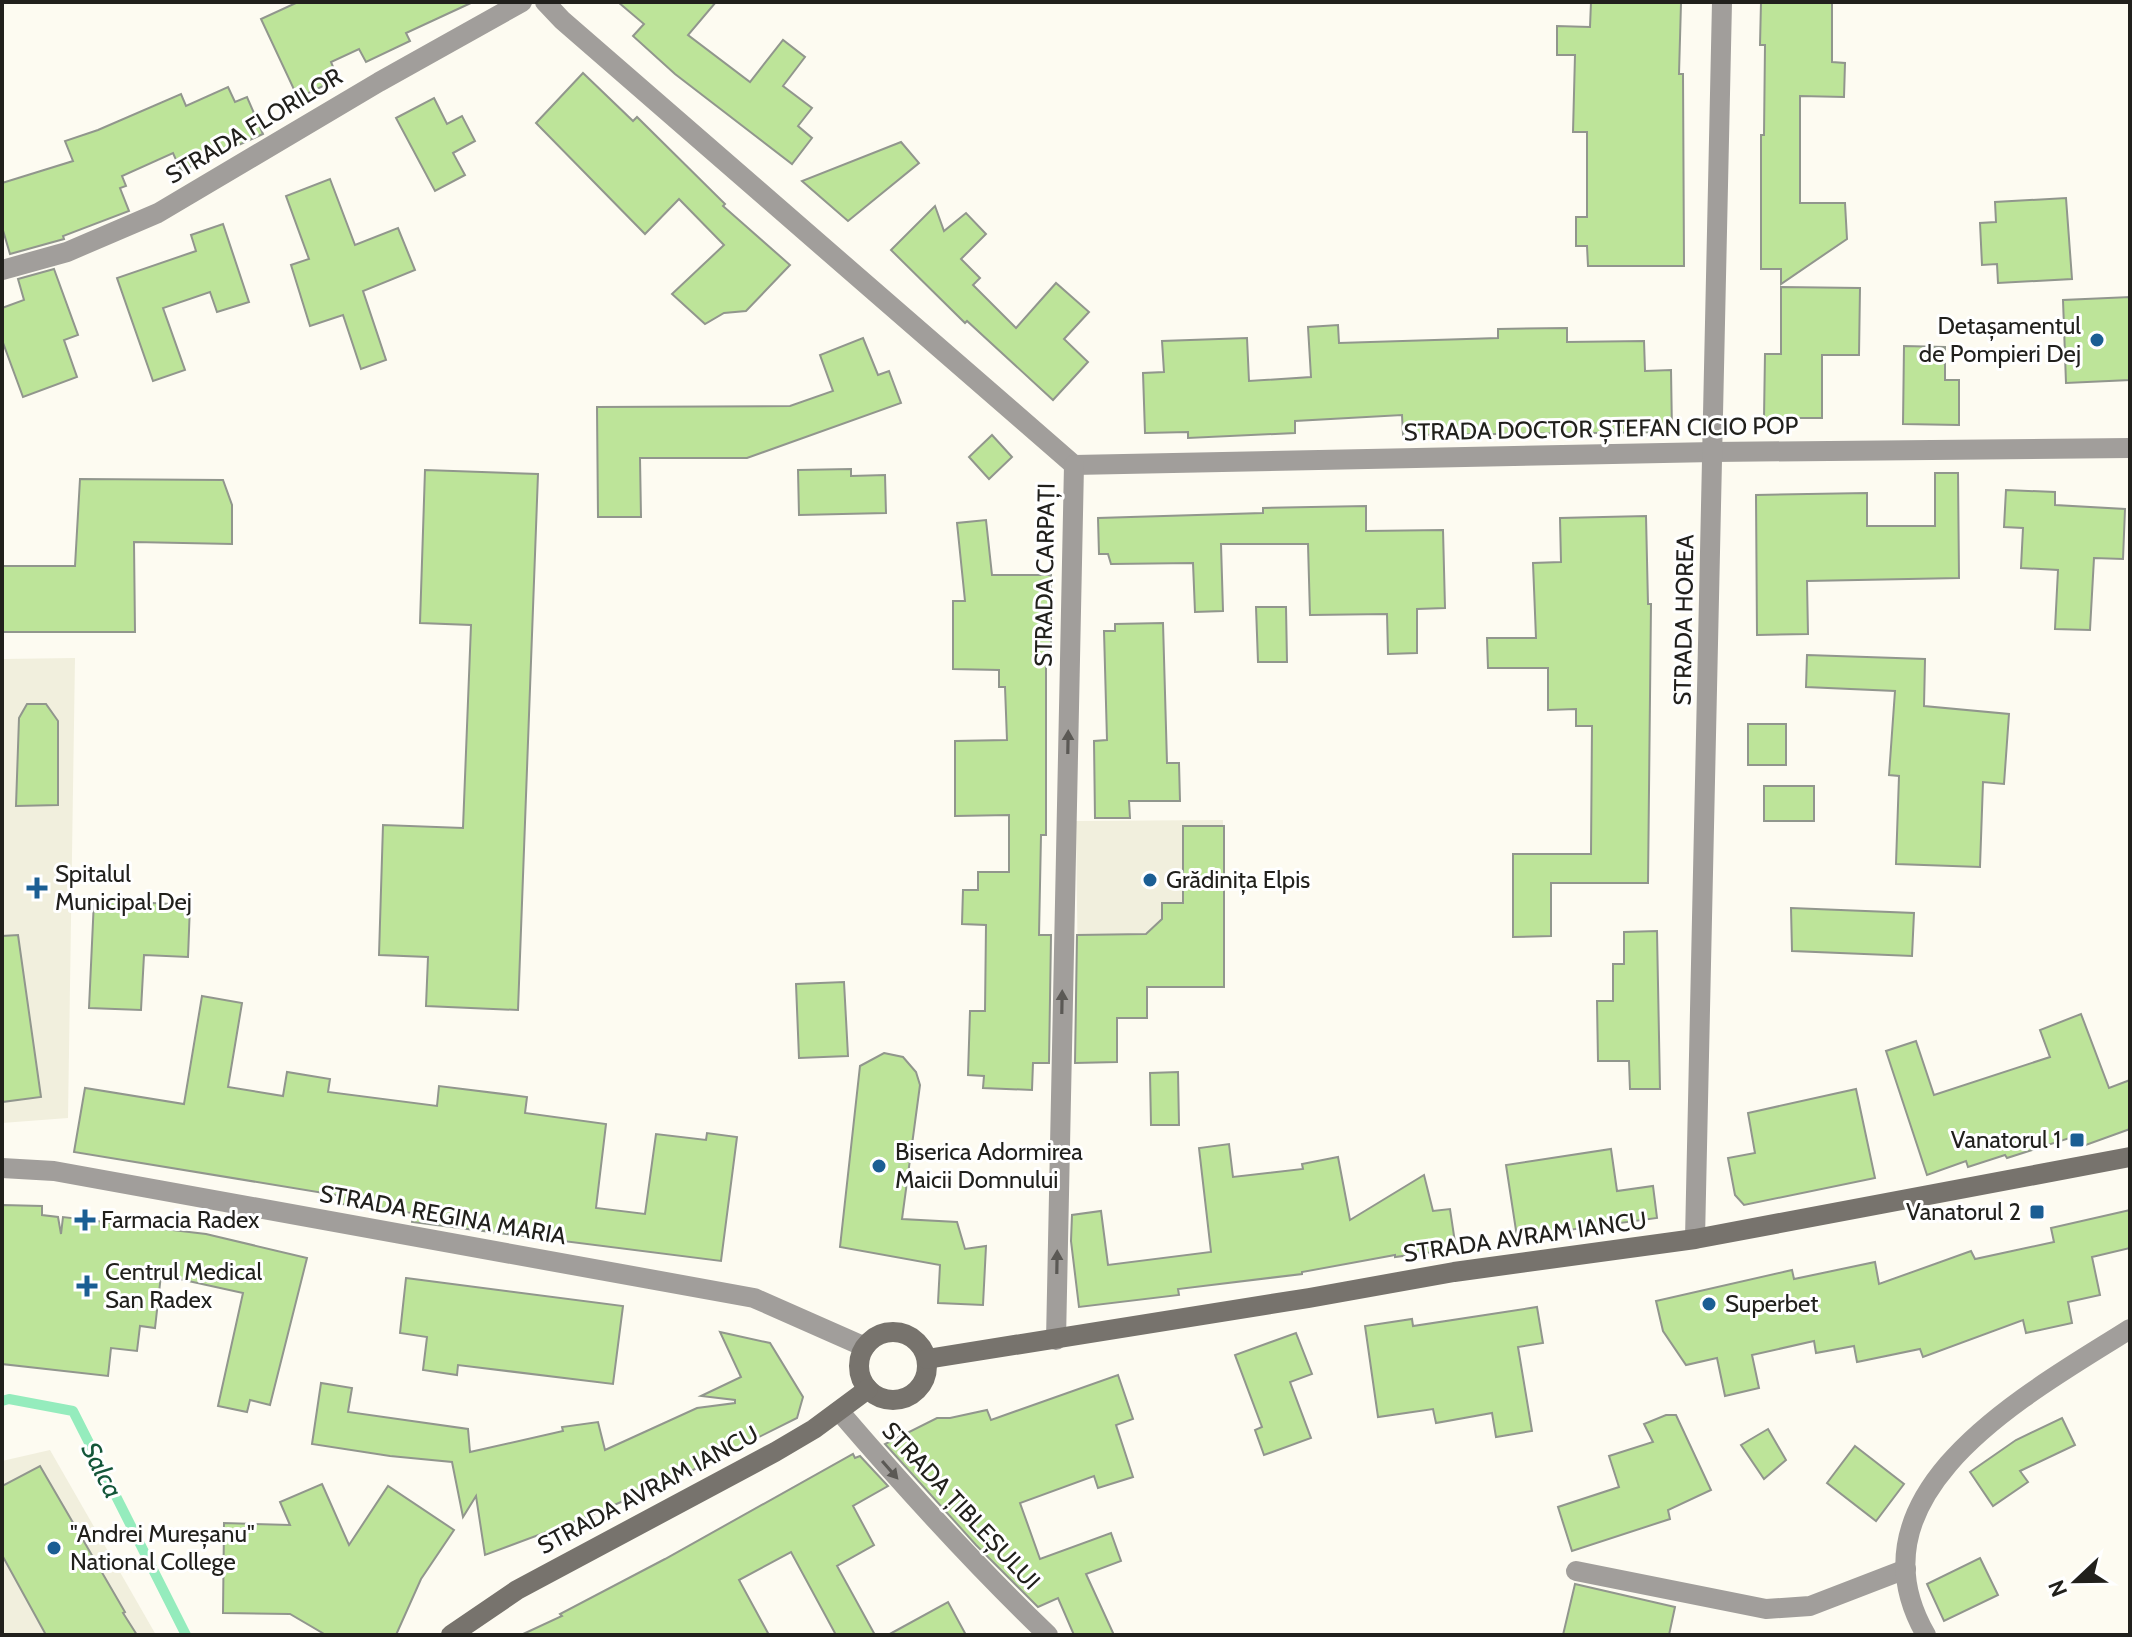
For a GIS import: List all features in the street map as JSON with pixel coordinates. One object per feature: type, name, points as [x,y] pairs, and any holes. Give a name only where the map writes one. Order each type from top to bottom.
[{"type":"main road","name":"STRADA AVRAM IANCU","points":[[927,1359],[1454,1272],[1695,1239],[2130,1157]]},
{"type":"main road","points":[[885,1333],[911,1336],[927,1359],[926,1377],[907,1397],[881,1398],[863,1382],[860,1364],[865,1347],[885,1333]]},
{"type":"main road","name":"STRADA AVRAM IANCU","points":[[451,1635],[517,1590],[775,1452],[868,1389]]},
{"type":"street","name":"STRADA FLORILOR","points":[[2,270],[67,252],[158,213],[379,82],[522,2]]},
{"type":"street","name":"STRADA CARPAȚI","points":[[545,2],[1074,465],[1056,1340]]},
{"type":"street","name":"STRADA HOREA","points":[[1695,1239],[1722,2]]},
{"type":"street","name":"STRADA DOCTOR ȘTEFAN CICIO POP","points":[[1074,465],[1714,452],[2130,448]]},
{"type":"street","name":"STRADA REGINA MARIA","points":[[2,1168],[54,1171],[754,1298],[865,1347]]},
{"type":"street","points":[[1926,1635],[1919,1623],[1906,1569],[1911,1528],[1918,1508],[1948,1461],[2008,1410],[2130,1329]]},
{"type":"street","name":"STRADA ȚIBLEȘULUI","points":[[839,1411],[946,1533],[1048,1635]]},
{"type":"street","points":[[1576,1571],[1766,1609],[1810,1606],[1906,1569]]},
{"type":"shaded area","name":"Spitalul Municipal Dej","points":[[75,658],[68,1118],[2,1123],[2,659]]},
{"type":"shaded area","name":"Grădinița Elpis","points":[[1223,820],[1224,987],[1078,987],[1076,821]]},
{"type":"shaded area","name":"\"Andrei Mureșanu\" National College","points":[[50,1450],[156,1635],[2,1635],[2,1461]]},
{"type":"building","points":[[298,2],[473,2],[406,33],[410,41],[366,62],[359,49],[331,62],[338,79],[298,98],[261,19]]},
{"type":"building","points":[[618,2],[716,2],[688,35],[750,82],[783,40],[805,57],[783,86],[812,108],[798,126],[812,138],[792,164],[675,74],[633,36],[644,24]]},
{"type":"building","points":[[1591,2],[1681,3],[1679,74],[1683,74],[1684,266],[1588,266],[1587,246],[1576,246],[1576,217],[1587,217],[1587,132],[1573,132],[1575,55],[1557,55],[1557,26],[1590,27]]},
{"type":"building","points":[[1761,2],[1832,2],[1832,62],[1845,63],[1844,97],[1800,96],[1800,203],[1845,203],[1847,239],[1781,284],[1781,269],[1761,269],[1765,45],[1760,45]]},
{"type":"building","points":[[583,73],[633,121],[637,117],[725,204],[723,206],[790,265],[746,311],[724,313],[705,324],[672,294],[724,245],[679,199],[645,234],[536,123]]},
{"type":"building","points":[[228,87],[235,102],[247,97],[263,134],[181,171],[173,153],[122,176],[126,186],[120,188],[129,211],[63,236],[64,239],[10,254],[2,227],[2,183],[73,161],[65,141],[181,94],[186,106]]},
{"type":"building","points":[[434,98],[447,124],[462,116],[475,141],[453,153],[465,175],[435,191],[396,118]]},
{"type":"building","points":[[901,142],[919,163],[848,221],[802,181]]},
{"type":"building","points":[[330,179],[355,245],[398,228],[415,270],[363,291],[386,360],[361,369],[343,315],[310,326],[291,265],[309,259],[286,196]]},
{"type":"building","points":[[2066,198],[2072,279],[1998,283],[1997,264],[1982,265],[1980,223],[1996,222],[1995,202]]},
{"type":"building","points":[[935,206],[944,231],[966,213],[986,234],[961,259],[980,278],[973,285],[1016,328],[1056,283],[1089,312],[1064,339],[1088,362],[1053,400],[967,321],[965,323],[891,250]]},
{"type":"building","points":[[223,224],[249,302],[217,312],[210,292],[163,308],[185,370],[153,381],[117,278],[196,251],[191,235]]},
{"type":"building","points":[[54,269],[78,335],[64,340],[77,377],[23,397],[2,340],[2,308],[24,300],[18,279]]},
{"type":"building","points":[[1781,287],[1860,288],[1859,355],[1822,355],[1822,418],[1764,418],[1765,354],[1781,354]]},
{"type":"building","name":"Detașamentul de Pompieri Dej","points":[[2130,297],[2130,380],[2066,383],[2063,300]]},
{"type":"building","points":[[1338,325],[1339,343],[1498,338],[1498,329],[1567,328],[1567,342],[1644,341],[1645,371],[1671,370],[1672,432],[1403,435],[1402,415],[1295,421],[1295,433],[1188,438],[1188,432],[1145,433],[1143,373],[1164,372],[1162,341],[1247,338],[1249,381],[1311,377],[1308,327]]},
{"type":"building","points":[[863,338],[878,375],[889,371],[901,403],[747,458],[640,458],[641,517],[598,517],[597,407],[790,406],[833,391],[820,355]]},
{"type":"building","points":[[1904,346],[1945,347],[1945,380],[1959,380],[1959,425],[1903,424]]},
{"type":"building","points":[[992,435],[1012,457],[989,479],[969,457]]},
{"type":"building","points":[[851,469],[851,476],[885,475],[886,513],[799,515],[798,470]]},
{"type":"building","points":[[425,470],[538,474],[518,1010],[426,1006],[428,957],[379,955],[383,825],[463,828],[471,625],[420,623]]},
{"type":"building","points":[[1935,473],[1958,473],[1959,578],[1807,581],[1808,634],[1757,635],[1756,495],[1867,493],[1867,526],[1935,526]]},
{"type":"building","points":[[80,479],[223,480],[232,505],[232,544],[134,542],[135,632],[3,632],[3,566],[75,566]]},
{"type":"building","points":[[2006,490],[2055,492],[2055,505],[2125,509],[2123,559],[2094,558],[2090,630],[2055,629],[2058,570],[2021,568],[2023,528],[2004,527]]},
{"type":"building","points":[[1366,506],[1366,531],[1443,530],[1445,608],[1417,609],[1417,653],[1388,654],[1387,614],[1310,615],[1308,544],[1221,544],[1223,611],[1195,612],[1193,563],[1111,564],[1108,554],[1099,554],[1098,518],[1263,513],[1263,508]]},
{"type":"building","points":[[1646,516],[1648,604],[1651,604],[1648,883],[1551,883],[1551,936],[1513,937],[1513,854],[1591,854],[1592,726],[1576,726],[1576,709],[1548,710],[1548,668],[1488,668],[1487,638],[1536,638],[1533,563],[1561,562],[1560,518]]},
{"type":"building","points":[[986,520],[992,575],[1051,575],[1051,650],[1046,650],[1046,835],[1041,835],[1039,935],[1051,935],[1049,1063],[1033,1063],[1032,1090],[983,1088],[984,1076],[968,1075],[970,1011],[985,1011],[986,925],[962,924],[963,890],[978,890],[978,872],[1009,872],[1009,815],[955,816],[955,741],[1007,740],[1005,687],[999,687],[999,670],[953,669],[953,601],[965,601],[957,523]]},
{"type":"building","points":[[1256,607],[1286,607],[1287,662],[1258,662]]},
{"type":"building","points":[[1163,623],[1167,763],[1179,763],[1180,801],[1129,801],[1130,818],[1095,818],[1094,741],[1107,740],[1104,631],[1115,631],[1115,624]]},
{"type":"building","points":[[1807,655],[1925,659],[1924,706],[2009,714],[2004,784],[1983,782],[1980,867],[1896,864],[1899,776],[1889,775],[1895,691],[1806,687]]},
{"type":"building","points":[[27,704],[46,704],[58,721],[58,805],[16,806],[19,718]]},
{"type":"building","points":[[1748,724],[1786,724],[1786,765],[1748,765]]},
{"type":"building","points":[[1764,786],[1814,786],[1814,821],[1764,821]]},
{"type":"building","points":[[1183,826],[1224,826],[1224,987],[1147,987],[1147,1018],[1117,1018],[1117,1062],[1075,1063],[1077,935],[1146,934],[1162,919],[1162,903],[1183,903]]},
{"type":"building","points":[[94,900],[190,905],[188,957],[144,955],[141,1010],[89,1008]]},
{"type":"building","points":[[1791,908],[1914,913],[1912,956],[1792,951]]},
{"type":"building","points":[[1657,931],[1660,1089],[1630,1089],[1629,1061],[1598,1061],[1597,1001],[1613,1001],[1613,964],[1624,964],[1624,932]]},
{"type":"building","points":[[18,935],[41,1097],[2,1102],[2,936]]},
{"type":"building","points":[[844,982],[848,1056],[799,1058],[796,984]]},
{"type":"building","points":[[202,996],[242,1003],[228,1087],[283,1096],[287,1072],[330,1079],[328,1092],[437,1106],[439,1086],[527,1097],[525,1113],[606,1124],[596,1208],[645,1214],[656,1134],[706,1140],[707,1133],[737,1137],[721,1261],[412,1222],[413,1213],[341,1204],[342,1196],[74,1152],[85,1088],[184,1104]]},
{"type":"building","points":[[2081,1014],[2109,1088],[2130,1080],[2130,1129],[2083,1146],[2079,1135],[2007,1158],[2005,1155],[1968,1167],[1966,1161],[1927,1175],[1886,1051],[1916,1041],[1934,1095],[2050,1057],[2040,1030]]},
{"type":"building","name":"Biserica Adormirea Maicii Domnului","points":[[884,1053],[903,1057],[916,1072],[920,1085],[902,1219],[957,1222],[965,1249],[986,1246],[983,1305],[938,1303],[940,1265],[840,1247],[860,1066]]},
{"type":"building","points":[[1178,1072],[1179,1125],[1151,1125],[1150,1073]]},
{"type":"building","points":[[1856,1089],[1875,1178],[1744,1205],[1735,1195],[1728,1158],[1755,1153],[1748,1113]]},
{"type":"building","points":[[1229,1144],[1233,1177],[1303,1169],[1302,1164],[1338,1157],[1350,1220],[1424,1175],[1433,1211],[1450,1209],[1456,1249],[1395,1255],[1302,1274],[1178,1289],[1179,1295],[1079,1307],[1071,1241],[1072,1215],[1101,1211],[1108,1265],[1211,1252],[1199,1148]]},
{"type":"building","points":[[1611,1149],[1617,1191],[1653,1186],[1657,1218],[1517,1237],[1506,1165]]},
{"type":"building","points":[[2,1205],[42,1206],[42,1215],[58,1217],[61,1234],[63,1217],[206,1234],[307,1258],[270,1405],[250,1400],[247,1412],[218,1406],[243,1293],[161,1275],[155,1328],[140,1326],[137,1351],[111,1348],[108,1376],[2,1364]]},
{"type":"building","points":[[2130,1210],[2130,1248],[2092,1257],[2100,1295],[2068,1302],[2072,1323],[2026,1333],[2023,1320],[1923,1357],[1920,1349],[1857,1362],[1854,1346],[1816,1353],[1814,1341],[1752,1355],[1759,1388],[1725,1396],[1717,1358],[1686,1365],[1663,1331],[1656,1301],[1792,1270],[1794,1279],[1875,1262],[1879,1284],[1971,1251],[1975,1259],[2054,1242],[2051,1228]]},
{"type":"building","points":[[406,1278],[623,1306],[613,1384],[458,1365],[457,1375],[423,1370],[427,1337],[400,1333]]},
{"type":"building","points":[[1537,1307],[1543,1343],[1518,1347],[1532,1431],[1496,1437],[1492,1413],[1436,1423],[1433,1409],[1378,1417],[1365,1326],[1412,1319],[1413,1326]]},
{"type":"building","points":[[720,1332],[770,1343],[803,1397],[797,1418],[679,1477],[584,1518],[485,1555],[476,1496],[463,1517],[452,1462],[312,1444],[321,1383],[352,1388],[348,1412],[468,1429],[470,1452],[563,1431],[562,1427],[598,1422],[605,1450],[697,1408],[735,1403],[735,1400],[701,1396],[741,1377]]},
{"type":"building","points":[[1296,1333],[1312,1374],[1290,1382],[1311,1438],[1264,1455],[1255,1430],[1262,1427],[1235,1355]]},
{"type":"building","points":[[1118,1375],[1133,1419],[1116,1425],[1133,1477],[1098,1488],[1094,1476],[1020,1503],[1040,1559],[1111,1533],[1121,1561],[1086,1574],[1114,1635],[1074,1635],[1058,1598],[1038,1607],[976,1545],[885,1444],[937,1418],[987,1410],[991,1420]]},
{"type":"building","points":[[1666,1415],[1676,1415],[1711,1490],[1668,1510],[1670,1519],[1572,1551],[1558,1507],[1619,1487],[1609,1456],[1653,1442],[1644,1424]]},
{"type":"building","points":[[2062,1418],[2075,1445],[2020,1471],[2028,1482],[1993,1506],[1970,1472],[2016,1440]]},
{"type":"building","points":[[1768,1429],[1786,1460],[1764,1479],[1741,1445]]},
{"type":"building","points":[[1855,1446],[1904,1484],[1876,1521],[1827,1483]]},
{"type":"building","points":[[853,1454],[855,1458],[860,1456],[888,1486],[853,1506],[874,1545],[837,1566],[875,1635],[836,1635],[791,1552],[739,1580],[769,1635],[521,1635],[562,1616],[560,1614]]},
{"type":"building","name":"\"Andrei Mureșanu\" National College","points":[[40,1466],[137,1635],[46,1635],[2,1555],[2,1486]]},
{"type":"building","points":[[322,1484],[349,1545],[388,1486],[454,1530],[421,1579],[396,1635],[326,1635],[290,1614],[223,1613],[224,1523],[290,1525],[280,1502]]},
{"type":"building","points":[[1980,1558],[1998,1595],[1944,1621],[1927,1584]]},
{"type":"building","points":[[1575,1584],[1675,1607],[1669,1635],[1563,1635]]},
{"type":"building","points":[[948,1602],[966,1635],[888,1635]]},
{"type":"waterway","name":"Salca","points":[[2,1401],[9,1399],[73,1411],[186,1635]]},
{"type":"place","name":"Detașamentul de Pompieri Dej","points":[[2097,340]]},
{"type":"place","name":"Grădinița Elpis","points":[[1150,880]]},
{"type":"place","name":"Spitalul Municipal Dej","points":[[37,888]]},
{"type":"place","name":"Vanatorul 1","points":[[2077,1140]]},
{"type":"place","name":"Biserica Adormirea Maicii Domnului","points":[[879,1166]]},
{"type":"place","name":"Vanatorul 2","points":[[2037,1212]]},
{"type":"place","name":"Farmacia Radex","points":[[85,1220]]},
{"type":"place","name":"Centrul Medical San Radex","points":[[87,1286]]},
{"type":"place","name":"Superbet","points":[[1709,1304]]},
{"type":"place","name":"\"Andrei Mureșanu\" National College","points":[[54,1548]]}]
